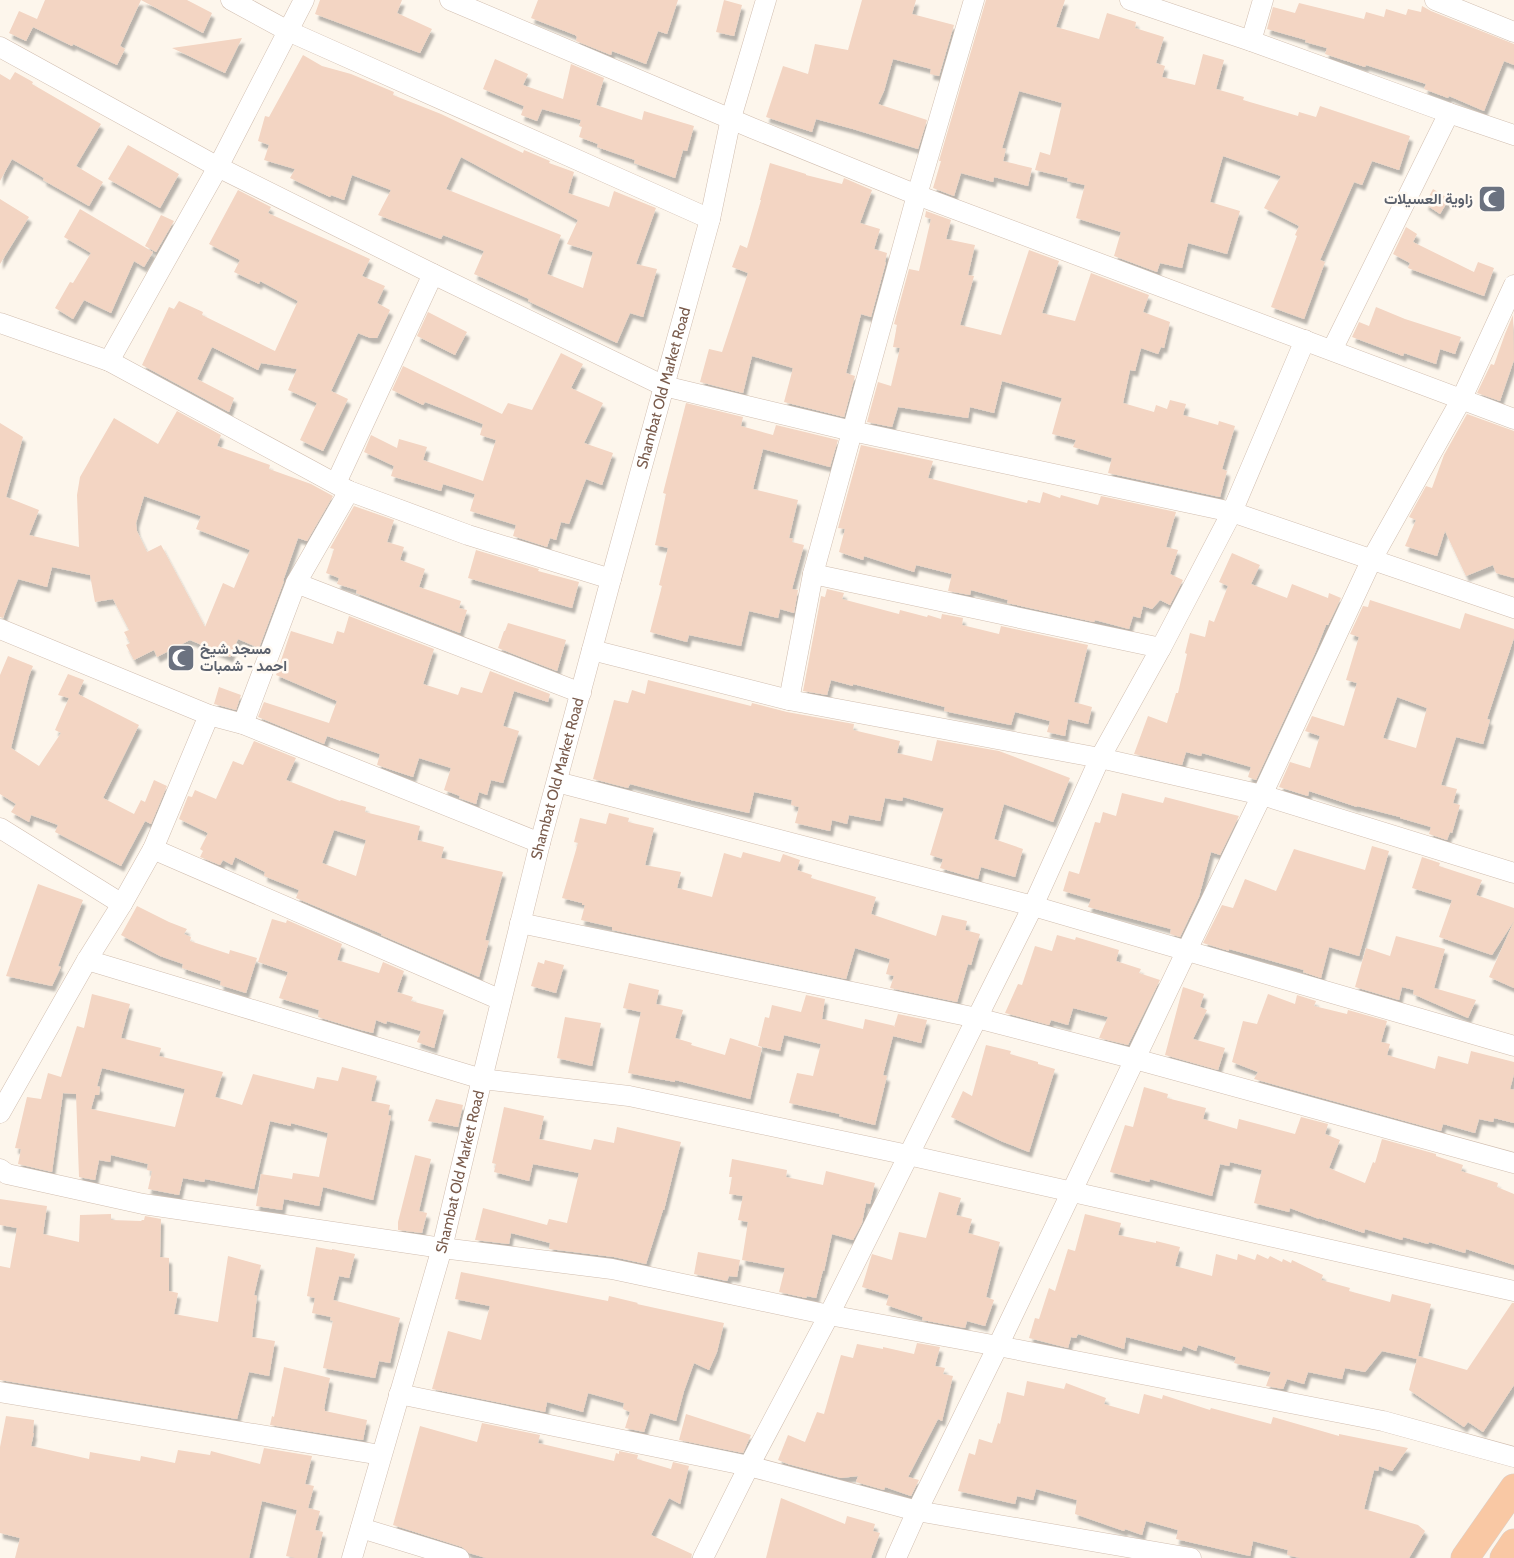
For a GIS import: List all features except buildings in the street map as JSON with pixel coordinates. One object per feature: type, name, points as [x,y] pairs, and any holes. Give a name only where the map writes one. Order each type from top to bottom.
[{"type":"highway","points":[[1465,1558],[1514,1488]]},
{"type":"highway","points":[[1504,1558],[1514,1543]]},
{"type":"street","points":[[231,0],[288,31],[710,219]]},
{"type":"street","points":[[109,361],[218,167],[304,0]]},
{"type":"street","points":[[450,0],[917,195],[1514,419]]},
{"type":"street","name":"Shambat Old Market Road","points":[[352,1558],[442,1248],[540,843],[710,219],[731,118],[764,0]]},
{"type":"street","points":[[789,700],[812,574],[917,195],[974,0]]},
{"type":"street","points":[[1130,0],[1514,135]]},
{"type":"street","points":[[1251,41],[1263,0]]},
{"type":"street","points":[[1434,0],[1514,32]]},
{"type":"street","points":[[0,47],[218,167],[432,274],[664,386],[852,430],[1232,512],[1514,608]]},
{"type":"street","points":[[1332,350],[1449,113]]},
{"type":"street","points":[[244,724],[296,583],[343,487],[432,274]]},
{"type":"street","points":[[896,1558],[1262,796],[1372,559],[1461,400],[1514,285]]},
{"type":"street","points":[[0,322],[109,361],[343,487],[468,535],[611,578]]},
{"type":"street","points":[[703,1558],[749,1466],[829,1315],[1033,906],[1100,758],[1161,648],[1232,512],[1305,340]]},
{"type":"street","points":[[812,574],[1161,648]]},
{"type":"street","points":[[296,583],[581,693]]},
{"type":"street","points":[[0,629],[209,715],[244,724],[540,843]]},
{"type":"street","points":[[592,650],[789,700],[1100,758],[1262,796],[1514,873]]},
{"type":"street","points":[[0,1113],[153,849],[209,715]]},
{"type":"street","points":[[557,782],[1033,906],[1514,1046]]},
{"type":"street","points":[[0,828],[122,904]]},
{"type":"street","points":[[153,849],[501,1000]]},
{"type":"street","points":[[520,923],[977,1018],[1135,1059],[1514,1163]]},
{"type":"street","points":[[87,960],[482,1079],[629,1096],[908,1155],[1514,1291]]},
{"type":"street","points":[[0,1169],[7,1174],[143,1204],[442,1248],[612,1269],[829,1315],[1383,1421],[1514,1458]]},
{"type":"street","points":[[0,1392],[381,1455]]},
{"type":"street","points":[[399,1394],[749,1466],[917,1511],[1191,1558]]},
{"type":"street","points":[[361,1528],[459,1558]]},
{"type":"place","name":"زاوية العسيلات","points":[[1492,199]]},
{"type":"place","name":"مسجد شيخ احمد - شمبات","points":[[181,658]]}]
